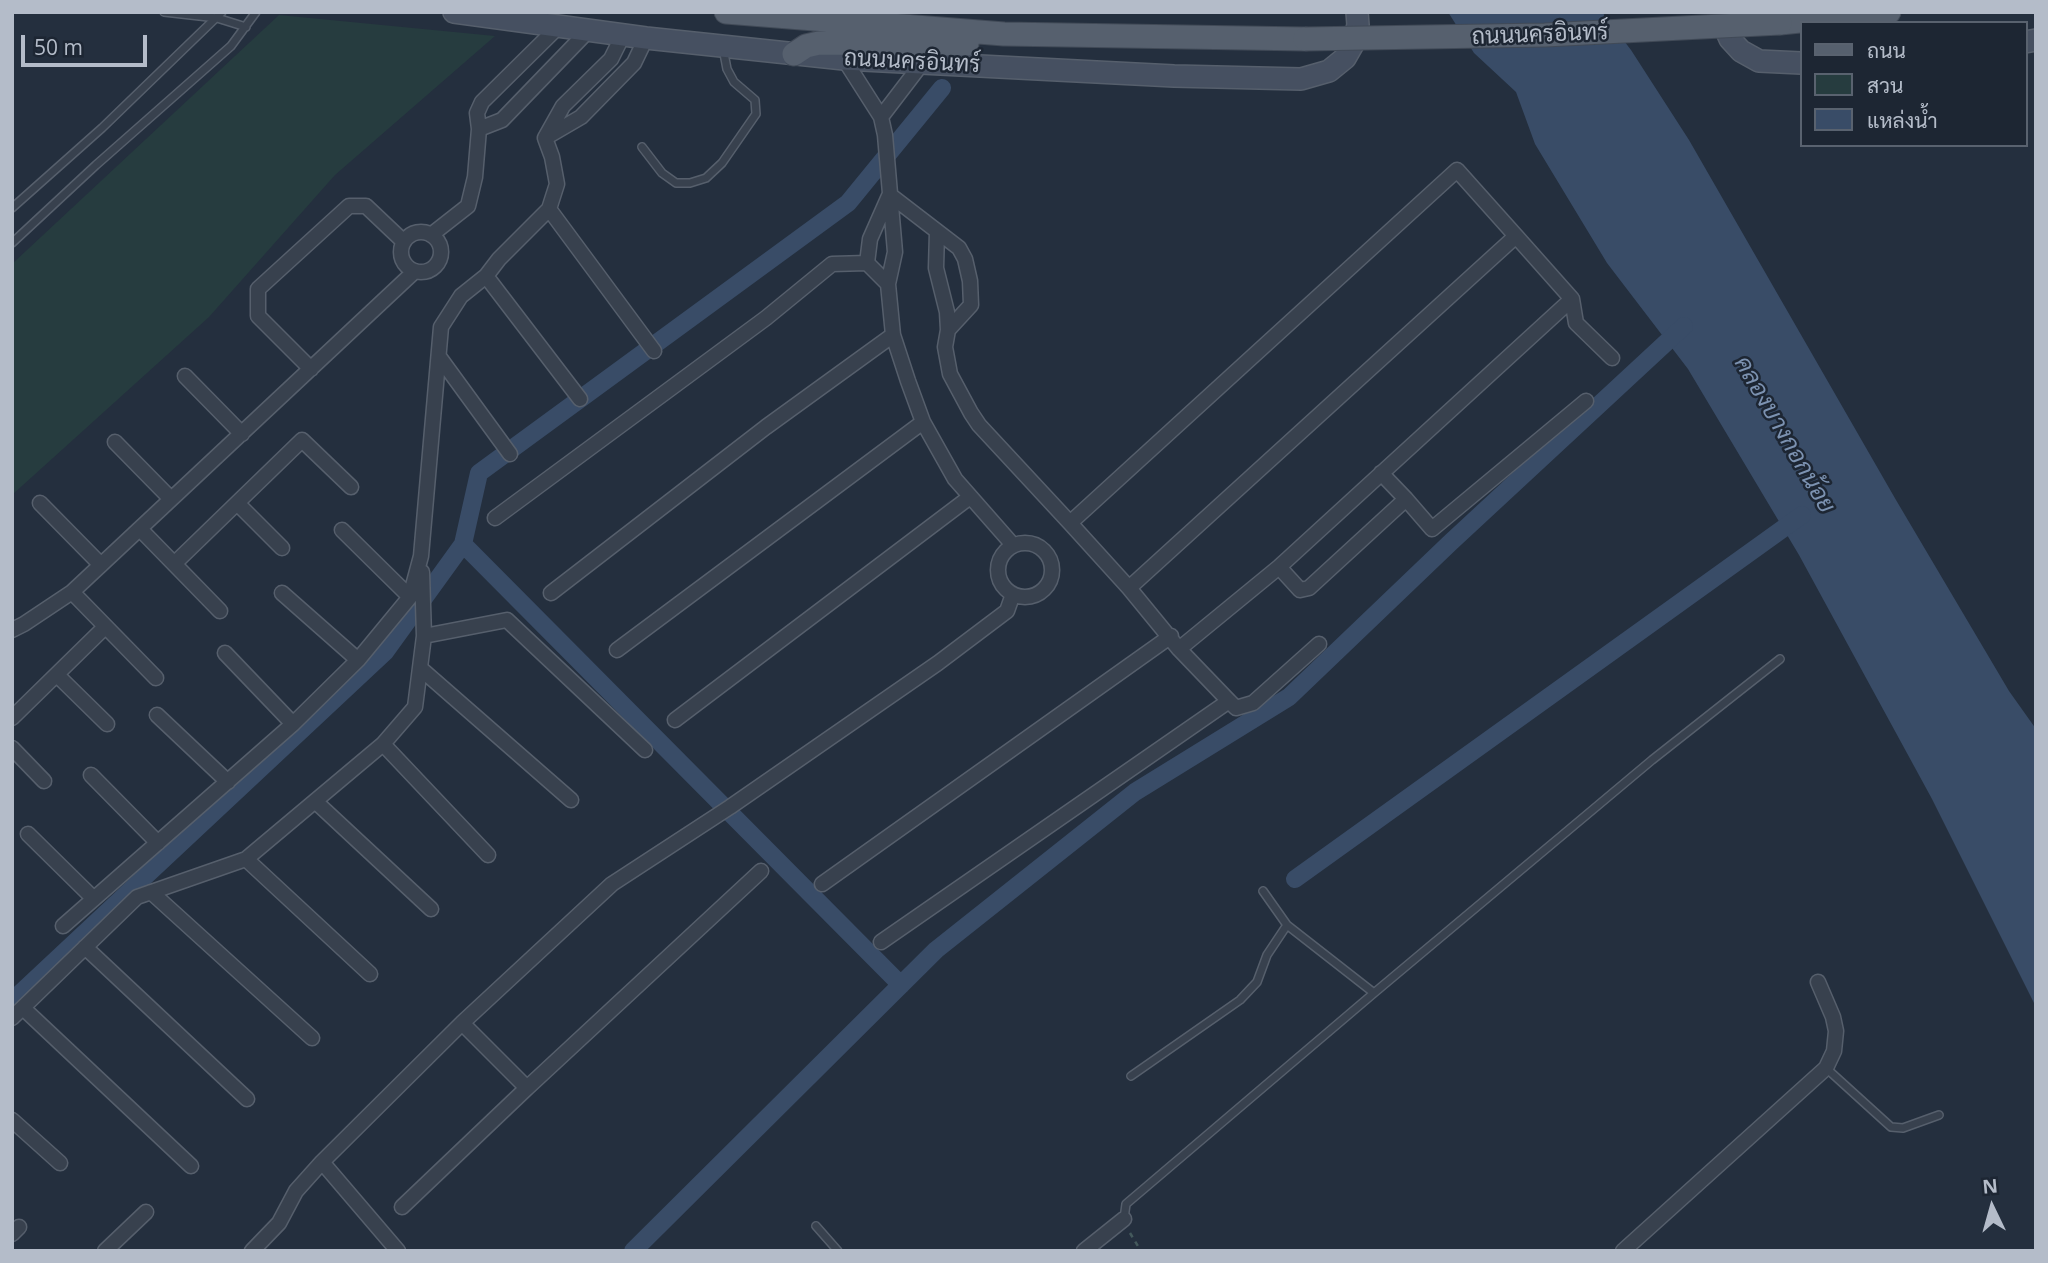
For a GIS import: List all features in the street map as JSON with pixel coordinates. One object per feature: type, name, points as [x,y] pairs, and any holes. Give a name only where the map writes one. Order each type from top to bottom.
[{"type":"main road","name":"ถนนนครอินทร์","points":[[454,12],[623,36],[844,59],[1174,76],[1301,79],[1329,71],[1345,58],[1356,35],[1357,12]]},
{"type":"main road","name":"ถนนนครอินทร์","points":[[726,12],[1004,34],[1305,39],[1545,35],[1780,23],[1889,12]]},
{"type":"main road","points":[[1721,12],[1730,39],[1741,51],[1759,61],[1800,62]]},
{"type":"main road","points":[[794,54],[806,46],[819,43],[958,45],[984,42],[1004,34]]},
{"type":"street","points":[[431,236],[468,206],[475,177],[479,129],[477,113],[482,102],[558,27]]},
{"type":"street","points":[[479,129],[502,120],[588,31]]},
{"type":"street","points":[[191,1166],[18,1013],[137,897],[246,859],[383,744],[415,707],[424,636],[421,555],[442,327],[461,296],[486,276],[499,259],[549,209],[558,184],[545,138],[563,106],[611,59],[623,36]]},
{"type":"street","points":[[545,138],[581,117],[634,63],[646,38]]},
{"type":"street","points":[[844,59],[881,117],[885,135],[895,252],[888,284],[893,335],[923,422],[955,479],[1013,545]]},
{"type":"street","points":[[881,117],[923,62]]},
{"type":"street","points":[[1070,523],[1457,170],[1572,299],[1576,323],[1612,358]]},
{"type":"street","points":[[890,195],[959,248],[965,258],[971,305],[948,330]]},
{"type":"street","points":[[867,263],[870,239],[890,195]]},
{"type":"street","points":[[311,369],[258,316],[258,289],[349,206],[366,206],[404,242]]},
{"type":"street","points":[[549,209],[654,351]]},
{"type":"street","points":[[937,232],[936,268],[947,312],[945,347],[950,374],[975,419],[1129,587],[1175,643],[1236,708],[1253,703],[1319,644]]},
{"type":"street","points":[[413,234],[431,236],[439,245],[437,264],[427,271],[409,269],[400,253],[404,242],[413,234]]},
{"type":"street","points":[[1129,587],[1516,236]]},
{"type":"street","points":[[495,518],[766,318],[832,264],[867,263],[888,284]]},
{"type":"street","points":[[12,612],[18,627],[72,592],[415,271]]},
{"type":"street","points":[[486,276],[580,399]]},
{"type":"street","points":[[822,884],[1175,643],[1279,567],[1572,299]]},
{"type":"street","points":[[551,593],[766,427],[893,335]]},
{"type":"street","points":[[440,358],[510,454]]},
{"type":"street","points":[[185,376],[242,434]]},
{"type":"street","points":[[1381,473],[1432,529],[1586,401]]},
{"type":"street","points":[[617,650],[923,422]]},
{"type":"street","points":[[174,564],[302,440],[351,487]]},
{"type":"street","points":[[115,442],[171,499]]},
{"type":"street","points":[[675,720],[970,497]]},
{"type":"street","points":[[1279,567],[1297,587],[1306,590],[1406,499]]},
{"type":"street","points":[[40,503],[101,565]]},
{"type":"street","points":[[237,503],[282,548]]},
{"type":"street","points":[[140,529],[220,611]]},
{"type":"street","points":[[342,530],[410,597]]},
{"type":"street","points":[[1013,545],[1037,545],[1046,552],[1052,563],[1052,575],[1047,586],[1037,594],[1013,594],[1003,585],[999,573],[1003,554],[1013,545]]},
{"type":"street","points":[[63,926],[293,724],[358,660],[410,597],[421,555]]},
{"type":"street","points":[[72,592],[156,678]]},
{"type":"street","points":[[282,593],[358,660]]},
{"type":"street","points":[[252,1251],[279,1223],[296,1191],[322,1162],[462,1023],[612,884],[699,828],[938,663],[1007,611],[1013,594]]},
{"type":"street","points":[[424,636],[507,620],[645,750]]},
{"type":"street","points":[[12,718],[105,627]]},
{"type":"street","points":[[225,653],[293,724]]},
{"type":"street","points":[[420,668],[571,800]]},
{"type":"street","points":[[57,675],[107,724]]},
{"type":"street","points":[[881,942],[1229,701]]},
{"type":"street","points":[[157,715],[228,782]]},
{"type":"street","points":[[383,744],[488,855]]},
{"type":"street","points":[[12,748],[44,781]]},
{"type":"street","points":[[91,775],[158,843]]},
{"type":"street","points":[[316,802],[431,909]]},
{"type":"street","points":[[28,834],[93,898]]},
{"type":"street","points":[[246,859],[370,974]]},
{"type":"street","points":[[402,1207],[761,871]]},
{"type":"street","points":[[151,892],[312,1038]]},
{"type":"street","points":[[85,947],[247,1099]]},
{"type":"street","points":[[1623,1251],[1826,1068],[1834,1051],[1836,1031],[1818,982]]},
{"type":"street","points":[[462,1023],[527,1088]]},
{"type":"street","points":[[12,1120],[60,1163]]},
{"type":"street","points":[[322,1162],[392,1249]]},
{"type":"street","points":[[105,1251],[146,1212]]},
{"type":"street","points":[[1084,1251],[1124,1219]]},
{"type":"lane","points":[[164,12],[219,15],[246,27]]},
{"type":"lane","points":[[12,243],[231,46],[256,12]]},
{"type":"lane","points":[[12,208],[102,128],[219,15]]},
{"type":"lane","points":[[642,147],[662,173],[676,183],[690,183],[706,178],[722,163],[756,114],[755,100],[734,82],[727,69],[722,47]]},
{"type":"lane","points":[[1124,1219],[1126,1204],[1652,760],[1780,659]]},
{"type":"lane","points":[[1263,891],[1287,926],[1374,993]]},
{"type":"lane","points":[[1131,1076],[1241,1000],[1257,982],[1267,955],[1287,926]]},
{"type":"lane","points":[[1826,1068],[1891,1127],[1903,1128],[1939,1115]]},
{"type":"lane","points":[[816,1226],[838,1251]]},
{"type":"path","points":[[1124,1219],[1141,1251]]},
{"type":"green space","points":[[279,15],[495,36],[335,175],[209,317],[12,495],[12,264]]},
{"type":"water","name":"คลองบางกอกน้อย","points":[[1448,12],[1602,12],[1631,50],[1689,140],[1896,500],[2009,691],[2036,729],[2036,1007],[1932,799],[1799,555],[1688,369],[1607,263],[1535,144],[1516,92],[1474,53]]},
{"type":"waterway","points":[[12,1001],[385,652],[463,544],[479,473],[848,203],[942,88]]},
{"type":"waterway","points":[[633,1251],[936,950],[1135,792],[1289,697],[1684,326]]},
{"type":"waterway","name":"คลองบางกอกน้อย","points":[[1295,879],[1802,515]]},
{"type":"waterway","points":[[463,544],[901,985]]}]
